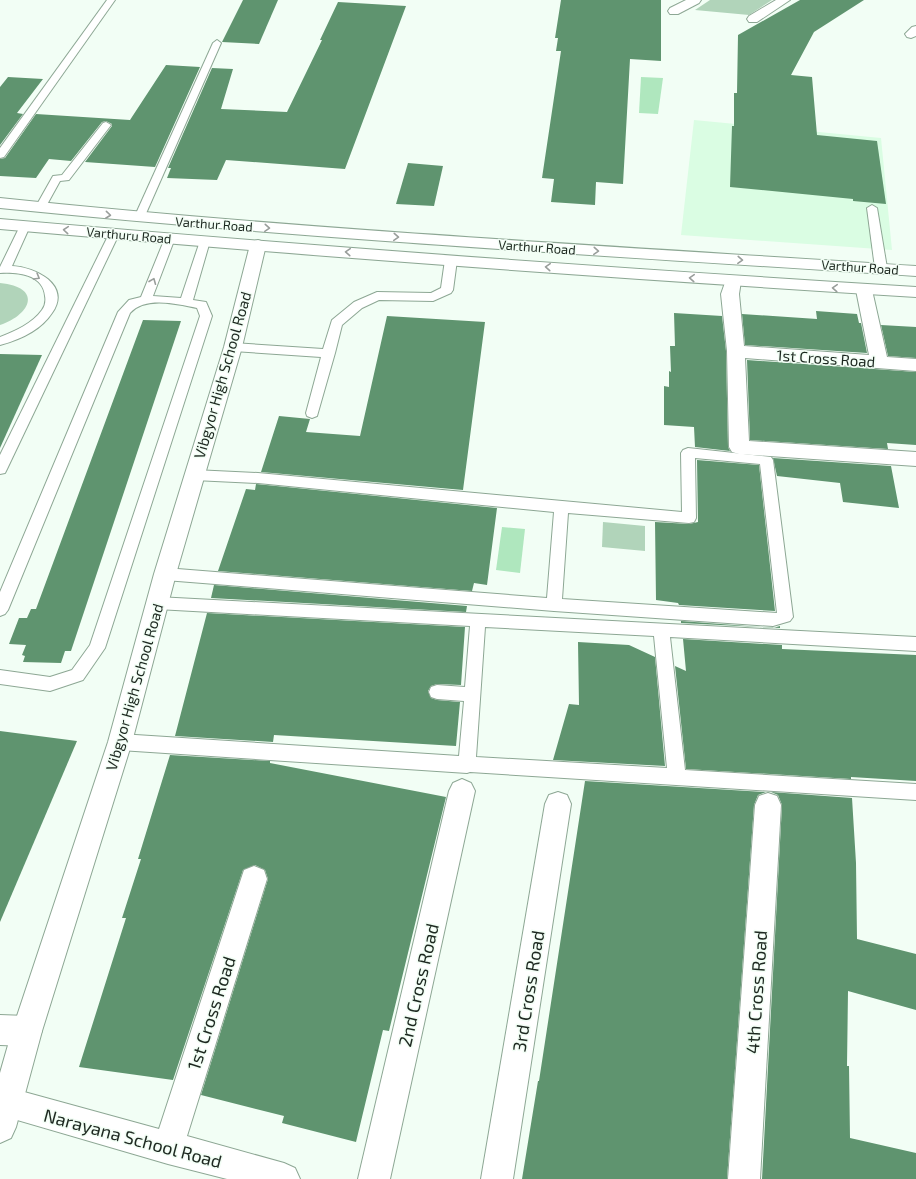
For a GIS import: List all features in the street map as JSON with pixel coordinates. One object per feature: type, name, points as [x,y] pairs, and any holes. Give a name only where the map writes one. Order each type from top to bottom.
[{"type":"street","points":[[674,11],[695,0]]},
{"type":"street","points":[[753,19],[784,0]]},
{"type":"street","name":"Varthuru Road","points":[[0,203],[158,219]]},
{"type":"street","name":"Varthur Road","points":[[158,219],[498,244],[916,271]]},
{"type":"street","name":"Varthuru Road","points":[[0,224],[258,245]]},
{"type":"street","name":"Varthur Road","points":[[258,245],[864,290],[916,292]]},
{"type":"street","name":"Vibgyor High School Road","points":[[3,1115],[13,1030],[120,742],[165,574],[233,347],[258,245]]},
{"type":"street","points":[[718,259],[727,280],[730,294],[736,351],[739,447],[916,459]]},
{"type":"street","points":[[864,290],[879,362]]},
{"type":"street","name":"1st Cross Road","points":[[736,351],[916,365]]},
{"type":"street","name":"2nd Cross Road","points":[[374,1179],[465,778]]},
{"type":"street","name":"3rd Cross Road","points":[[498,1179],[558,804]]},
{"type":"street","name":"4th Cross Road","points":[[744,1179],[768,805]]},
{"type":"street","name":"1st Cross Road","points":[[168,1148],[254,880]]},
{"type":"street","name":"Narayana School Road","points":[[3,1115],[168,1148],[284,1179]]},
{"type":"lane","points":[[0,155],[111,0]]},
{"type":"lane","points":[[139,218],[218,43]]},
{"type":"lane","points":[[40,208],[57,178],[65,178],[106,125]]},
{"type":"lane","points":[[872,208],[881,268]]},
{"type":"lane","points":[[0,341],[19,334],[36,323],[48,310],[52,297],[49,286],[39,277],[24,271],[2,269],[25,226]]},
{"type":"lane","points":[[0,469],[114,234]]},
{"type":"lane","points":[[146,300],[170,238]]},
{"type":"lane","points":[[186,302],[205,241]]},
{"type":"lane","points":[[312,413],[336,323],[358,305],[378,296],[433,297],[447,290],[451,260]]},
{"type":"lane","points":[[0,610],[124,312],[133,304],[146,300],[186,302],[202,305],[206,316],[97,648],[77,675],[50,684],[0,677]]},
{"type":"lane","points":[[233,347],[329,353]]},
{"type":"lane","points":[[165,574],[554,605],[774,620],[785,617],[766,460],[688,453],[689,518],[258,478],[194,475]]},
{"type":"lane","points":[[554,605],[561,507]]},
{"type":"lane","points":[[157,603],[916,644]]},
{"type":"lane","points":[[465,778],[478,621]]},
{"type":"lane","points":[[661,630],[678,778]]},
{"type":"lane","points":[[437,692],[472,694]]},
{"type":"lane","points":[[120,742],[465,778],[678,778],[916,792]]},
{"type":"shaded area","points":[[710,0],[772,0],[749,15],[695,10]]},
{"type":"shaded area","points":[[641,77],[663,78],[658,114],[639,113]]},
{"type":"shaded area","points":[[694,120],[881,138],[892,250],[681,235]]},
{"type":"shaded area","points":[[0,283],[22,290],[27,295],[28,301],[25,308],[19,314],[0,325]]},
{"type":"shaded area","points":[[603,522],[645,526],[645,551],[602,547]]},
{"type":"shaded area","points":[[502,527],[525,529],[520,573],[496,570]]},
{"type":"building","points":[[243,0],[278,0],[259,44],[222,42]]},
{"type":"building","points":[[561,0],[661,0],[661,61],[630,59],[623,184],[596,182],[595,205],[551,202],[554,179],[542,178],[561,51],[556,51],[558,38],[555,38]]},
{"type":"building","points":[[800,0],[864,0],[814,32],[791,75],[812,77],[817,135],[877,141],[886,204],[853,201],[853,199],[730,187],[732,126],[734,126],[734,93],[737,93],[738,35]]},
{"type":"building","points":[[338,2],[406,6],[345,169],[226,160],[217,180],[167,178],[171,168],[168,168],[212,68],[233,69],[221,109],[287,112],[322,40],[320,40]]},
{"type":"building","points":[[166,65],[200,67],[155,167],[85,162],[112,126],[112,124],[106,121],[102,122],[71,161],[49,159],[36,178],[0,176],[0,159],[5,158],[36,114],[130,120]]},
{"type":"building","points":[[8,77],[43,79],[17,113],[23,114],[0,145],[0,87]]},
{"type":"building","points":[[408,163],[443,166],[434,206],[396,204]]},
{"type":"building","points":[[816,311],[857,314],[859,323],[861,323],[867,353],[745,345],[742,314],[817,319]]},
{"type":"building","points":[[674,313],[722,316],[726,351],[728,447],[730,451],[695,447],[694,427],[664,425],[664,386],[669,387],[669,371],[671,372],[670,346],[675,346]]},
{"type":"building","points":[[387,316],[485,322],[463,490],[261,472],[279,416],[310,419],[306,432],[360,436]]},
{"type":"building","points":[[143,320],[181,321],[71,651],[65,651],[61,663],[23,662],[25,656],[22,655],[26,645],[9,644],[19,618],[27,618],[31,609],[36,609]]},
{"type":"building","points":[[881,325],[916,327],[916,358],[888,356]]},
{"type":"building","points":[[0,354],[42,355],[0,448]]},
{"type":"building","points":[[747,360],[916,372],[916,445],[887,443],[888,449],[750,440]]},
{"type":"building","points":[[773,458],[891,466],[899,508],[843,502],[840,483],[777,476]]},
{"type":"building","points":[[697,460],[759,465],[775,611],[679,605],[678,603],[656,600],[655,522],[689,524],[698,522]]},
{"type":"building","points":[[256,484],[497,508],[487,585],[474,583],[472,591],[218,571],[246,489],[255,490]]},
{"type":"building","points":[[214,585],[467,606],[466,612],[211,598]]},
{"type":"building","points":[[207,613],[465,627],[461,685],[437,684],[431,686],[428,691],[431,698],[460,702],[456,746],[274,735],[273,742],[175,736]]},
{"type":"building","points":[[681,621],[759,627],[681,623]]},
{"type":"building","points":[[683,639],[782,645],[782,649],[916,655],[916,781],[851,777],[851,779],[686,769],[675,666],[686,671]]},
{"type":"building","points":[[578,642],[629,645],[655,657],[665,766],[553,760],[569,704],[579,705]]},
{"type":"building","points":[[0,731],[77,741],[0,922]]},
{"type":"building","points":[[170,755],[270,761],[270,763],[446,797],[389,1031],[383,1030],[356,1142],[282,1123],[284,1116],[201,1095],[268,879],[265,870],[255,865],[243,870],[173,1080],[79,1067],[126,918],[122,918],[141,859],[138,859]]},
{"type":"building","points":[[585,781],[766,792],[758,795],[754,805],[727,1179],[522,1179],[539,1081]]},
{"type":"building","points":[[771,792],[852,798],[856,863],[857,939],[916,954],[916,1010],[848,991],[847,1066],[849,1066],[850,1138],[916,1153],[916,1179],[762,1179],[782,805],[778,795]]}]
